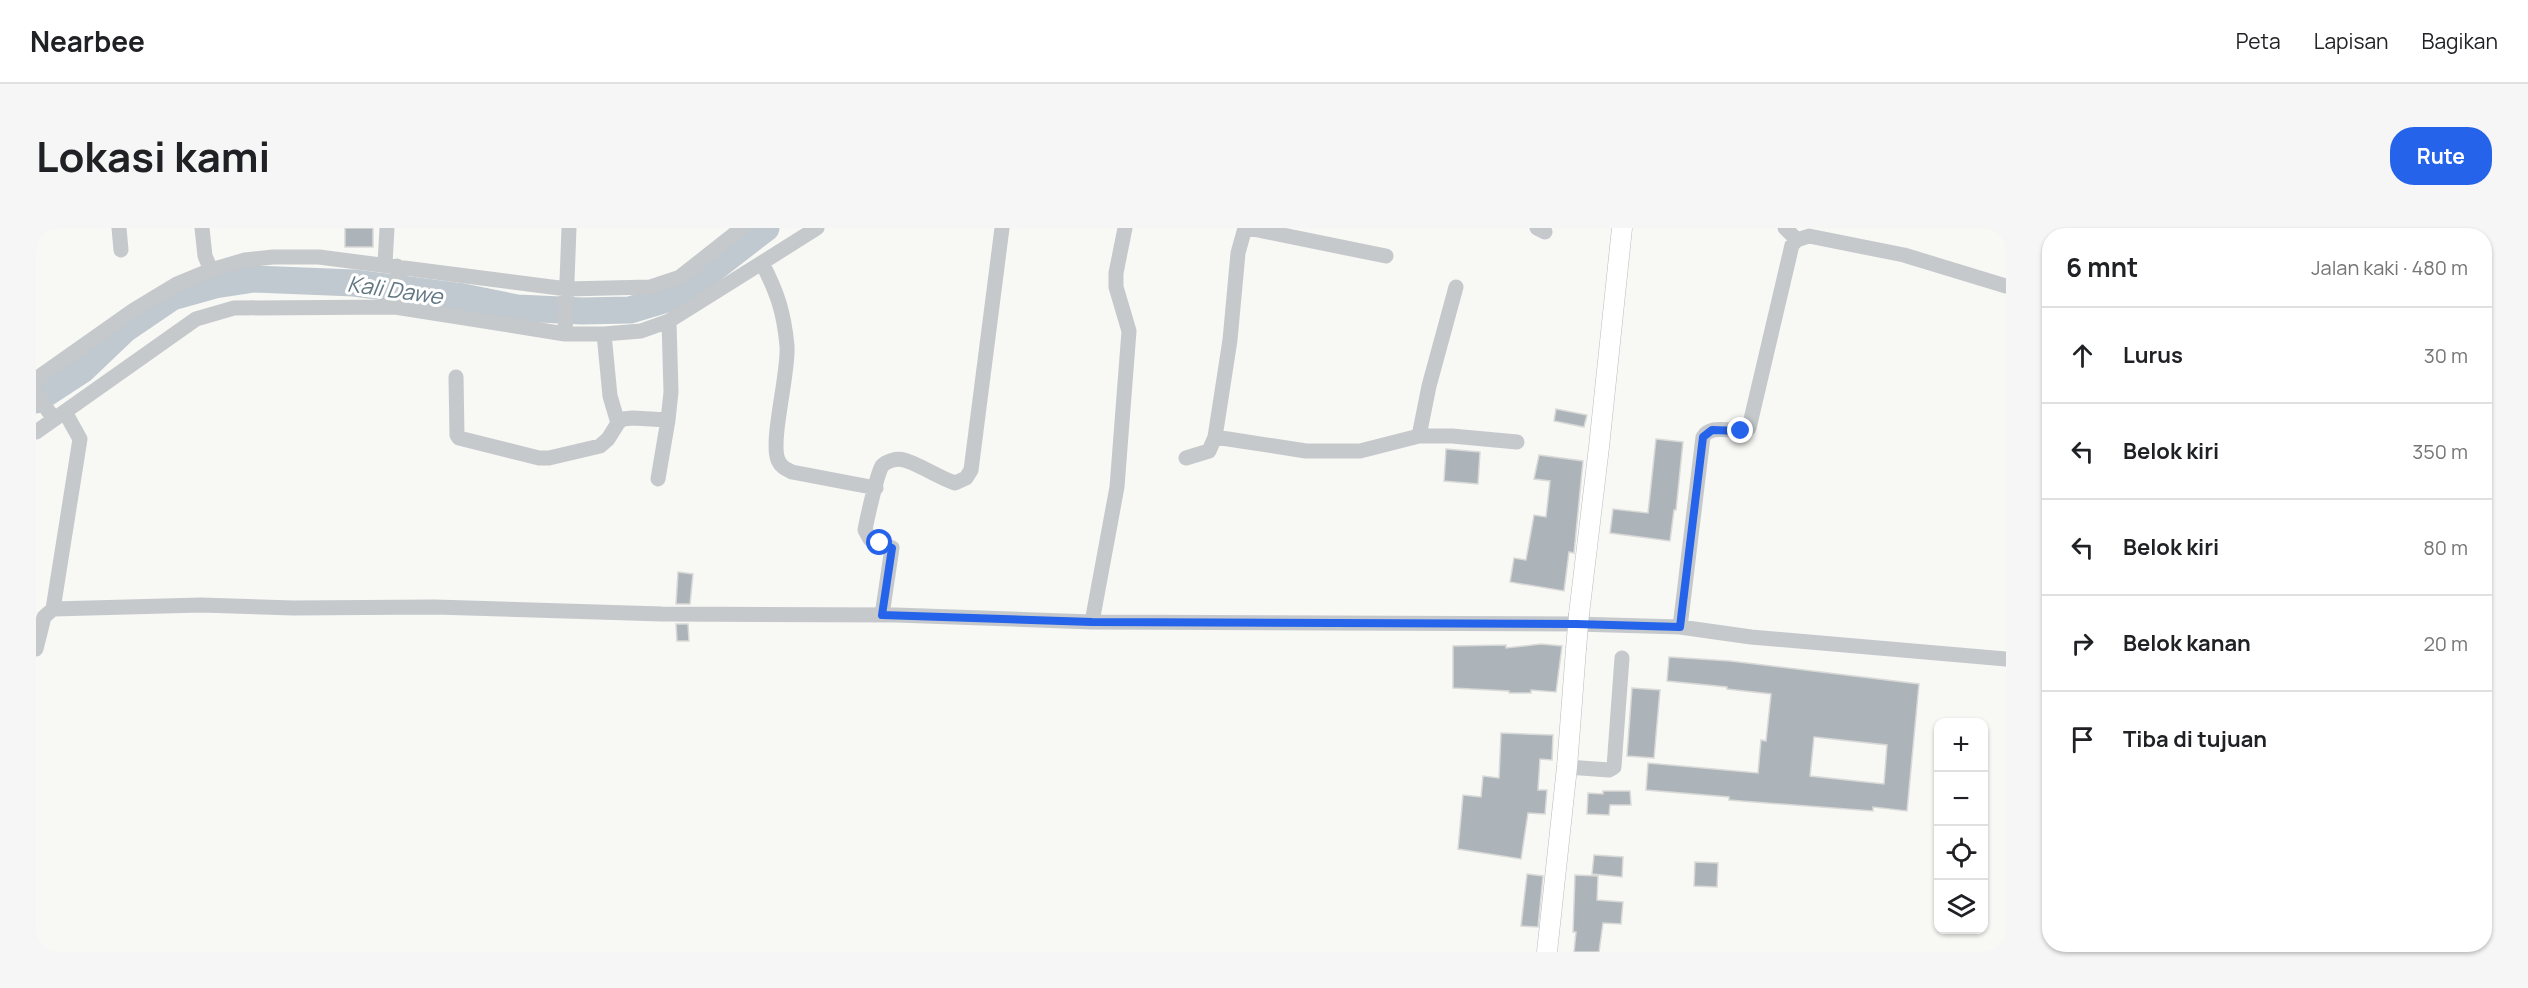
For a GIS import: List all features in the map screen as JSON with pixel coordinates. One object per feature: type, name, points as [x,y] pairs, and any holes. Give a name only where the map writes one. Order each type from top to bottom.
[{"type":"main road","points":[[1547,952],[1567,767],[1579,614],[1622,228]]},
{"type":"street","points":[[119,228],[121,250]]},
{"type":"street","points":[[202,228],[205,256],[211,270]]},
{"type":"street","points":[[387,228],[395,307]]},
{"type":"street","points":[[566,328],[569,228]]},
{"type":"street","points":[[36,379],[143,304],[177,284],[211,270],[245,260],[273,257],[319,257],[391,265],[567,297],[650,287],[668,282],[680,277],[742,228]]},
{"type":"street","points":[[36,432],[56,413],[196,319],[214,312],[234,308],[395,307],[604,334],[641,331],[669,321],[817,228]]},
{"type":"street","points":[[882,615],[892,548],[870,539],[866,533],[882,465],[893,460],[904,460],[937,477],[955,483],[966,478],[971,470],[1002,228]]},
{"type":"street","points":[[1092,622],[1117,487],[1129,332],[1116,287],[1116,273],[1125,228]]},
{"type":"street","points":[[1186,458],[1209,451],[1215,437],[1230,340],[1238,253],[1246,228],[1386,256]]},
{"type":"street","points":[[1785,228],[1797,240]]},
{"type":"street","points":[[1680,627],[1703,437],[1712,430],[1741,431],[1749,428],[1792,245],[1797,240],[1809,236],[1904,255],[2006,286]]},
{"type":"street","points":[[762,263],[781,304],[787,348],[777,440],[779,461],[784,468],[792,472],[876,488]]},
{"type":"street","points":[[1419,436],[1429,386],[1456,287]]},
{"type":"street","points":[[658,478],[671,392],[669,321]]},
{"type":"street","points":[[604,334],[610,396],[618,423]]},
{"type":"street","points":[[456,377],[457,435],[463,440],[482,446],[539,458],[556,457],[600,446],[608,440],[618,423],[633,418],[668,420]]},
{"type":"street","points":[[36,394],[80,439],[53,609],[44,617],[36,649]]},
{"type":"street","points":[[1215,437],[1306,451],[1360,451],[1419,436],[1517,442]]},
{"type":"street","points":[[53,609],[201,605],[552,609],[662,614],[882,615],[1092,622],[1576,624],[1680,627],[1763,638],[2006,659]]},
{"type":"street","points":[[1567,767],[1609,770],[1614,767],[1622,658]]},
{"type":"building","points":[[345,228],[373,228],[373,247],[345,247]]},
{"type":"building","points":[[1556,409],[1587,415],[1584,427],[1554,421]]},
{"type":"building","points":[[1656,439],[1683,442],[1676,510],[1674,510],[1670,541],[1610,533],[1613,509],[1648,513]]},
{"type":"building","points":[[1446,449],[1480,452],[1478,484],[1444,481]]},
{"type":"building","points":[[1539,455],[1583,461],[1574,553],[1569,552],[1564,591],[1510,582],[1514,558],[1526,560],[1534,515],[1546,517],[1550,481],[1534,479]]},
{"type":"building","points":[[678,572],[693,574],[690,604],[676,604]]},
{"type":"building","points":[[676,624],[688,624],[689,641],[677,641]]},
{"type":"building","points":[[1541,644],[1562,646],[1556,692],[1531,690],[1531,693],[1509,693],[1509,691],[1453,688],[1453,646],[1506,645],[1506,648]]},
{"type":"building","points":[[1669,657],[1730,661],[1919,684],[1907,811],[1873,807],[1873,811],[1729,800],[1729,797],[1646,790],[1648,763],[1758,773],[1761,740],[1766,741],[1771,694],[1667,681]],"holes":[[[1814,737],[1887,745],[1884,784],[1810,776]]]},
{"type":"building","points":[[1632,688],[1660,690],[1654,758],[1627,756]]},
{"type":"building","points":[[1501,733],[1553,735],[1552,760],[1540,759],[1538,790],[1547,790],[1545,814],[1528,813],[1521,859],[1458,849],[1463,795],[1481,797],[1483,776],[1499,778]]},
{"type":"building","points":[[1603,791],[1630,791],[1631,805],[1610,805],[1609,815],[1587,814],[1588,793],[1603,794]]},
{"type":"building","points":[[1594,855],[1623,857],[1622,877],[1592,874]]},
{"type":"building","points":[[1695,862],[1718,863],[1717,887],[1694,886]]},
{"type":"building","points":[[1527,874],[1543,876],[1538,927],[1521,926]]},
{"type":"building","points":[[1575,875],[1598,876],[1597,900],[1623,902],[1621,924],[1603,923],[1599,952],[1574,952]]},
{"type":"waterway","name":"Kali Dawe","points":[[36,400],[82,370],[125,329],[172,297],[215,285],[254,279],[354,283],[463,297],[517,308],[582,311],[630,310],[670,298],[705,275],[766,228]]},
{"type":"route","points":[[880,543],[892,548],[882,615],[1092,622],[1576,624],[1680,627],[1703,437],[1712,430],[1741,431]]}]
